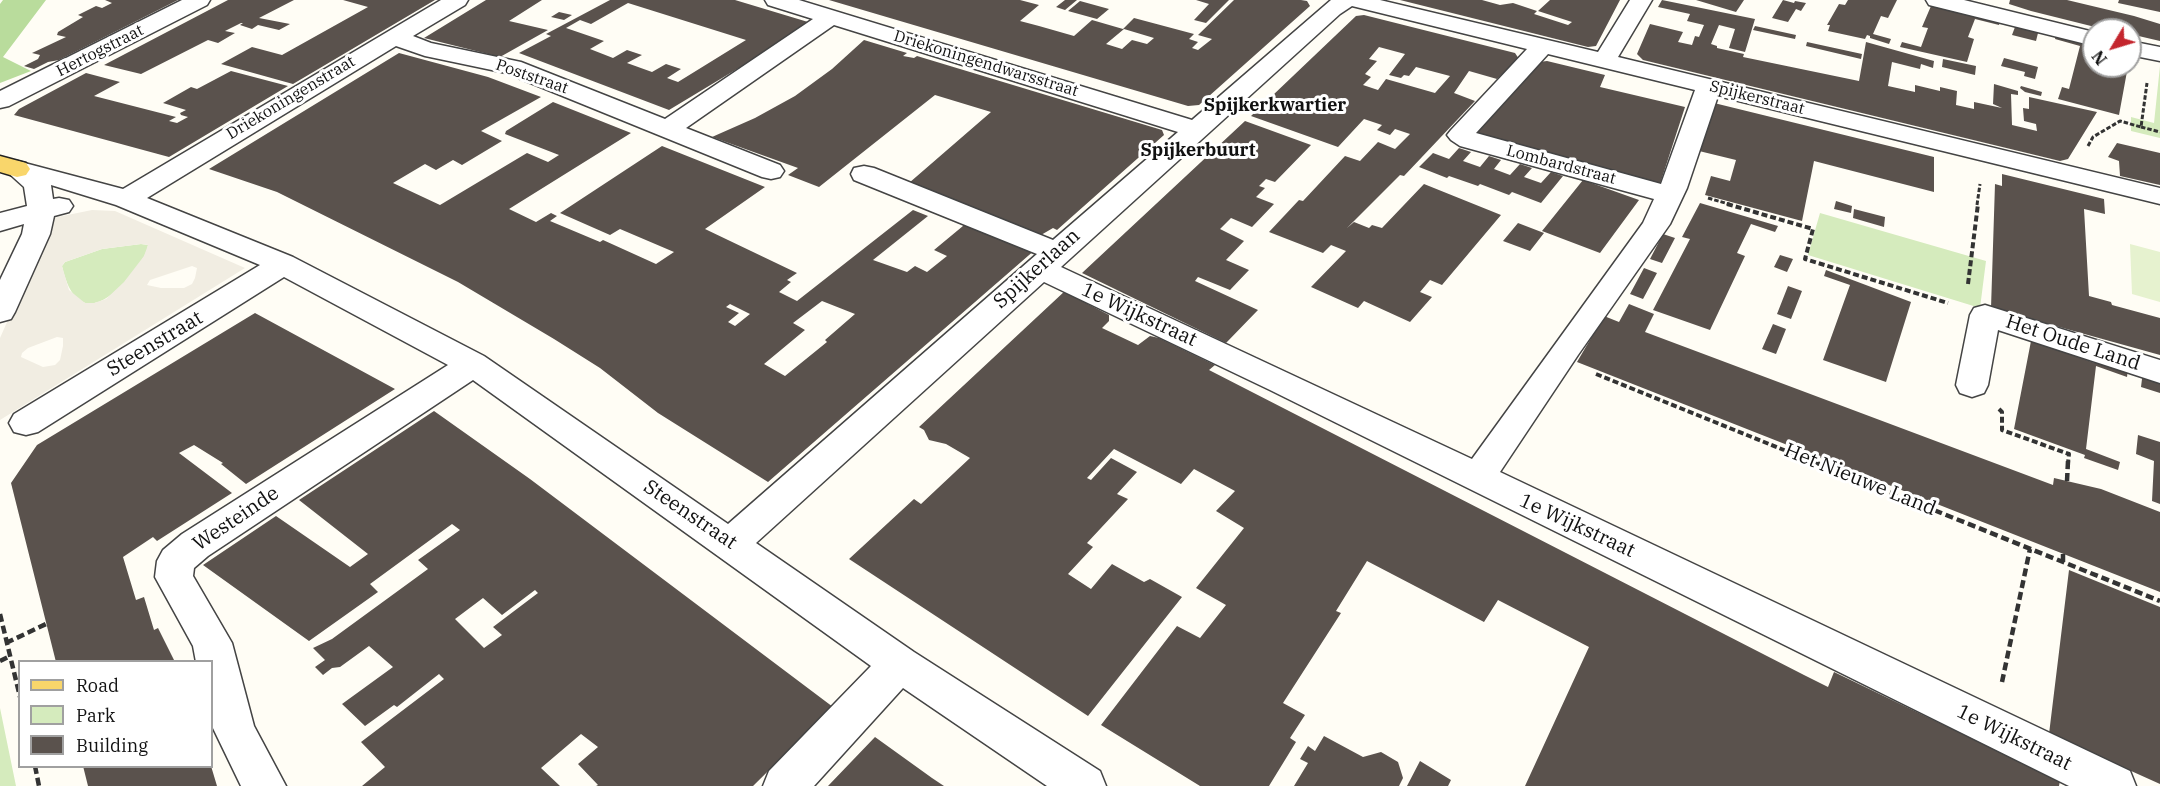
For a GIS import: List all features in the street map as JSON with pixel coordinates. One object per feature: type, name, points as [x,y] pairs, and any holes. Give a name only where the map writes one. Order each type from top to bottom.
[{"type":"street","name":"Hertogstraat","points":[[0,102],[199,0]]},
{"type":"street","name":"Driekoningenstraat","points":[[126,199],[458,0]]},
{"type":"street","name":"Driekoningendwarsstraat","points":[[776,0],[1196,129]]},
{"type":"street","name":"Spijkerlaan","points":[[731,543],[1332,9],[1347,0]]},
{"type":"street","name":"Spijkerstraat","points":[[1353,0],[2160,196]]},
{"type":"street","points":[[1605,60],[1641,0]]},
{"type":"street","points":[[1937,0],[2082,36]]},
{"type":"street","points":[[666,130],[831,17]]},
{"type":"street","name":"Poststraat","points":[[393,37],[425,49],[513,68],[771,171]]},
{"type":"street","name":"Lombardstraat","points":[[1544,45],[1460,135],[1469,140],[1671,191]]},
{"type":"street","points":[[1478,478],[1559,359],[1656,224],[1671,191],[1709,86]]},
{"type":"street","points":[[0,312],[35,237],[41,210],[37,184],[8,166]]},
{"type":"street","name":"Steenstraat","points":[[8,166],[90,187],[126,199],[283,264],[473,364],[900,663],[1084,786]]},
{"type":"street","name":"1e Wijkstraat","points":[[864,174],[1048,260],[1478,478],[2114,786]]},
{"type":"street","name":"Steenstraat","points":[[0,222],[87,200],[126,199]]},
{"type":"street","name":"Steenstraat","points":[[26,423],[283,264]]},
{"type":"street","name":"Het Oude Land","points":[[1972,385],[1975,312],[2160,372]]},
{"type":"street","name":"Westeinde","points":[[264,786],[234,731],[212,644],[174,577],[176,561],[195,545],[473,364]]},
{"type":"street","points":[[785,786],[900,663]]},
{"type":"path","points":[[2140,127],[2147,52]]},
{"type":"path","points":[[2071,175],[2093,137],[2120,121],[2160,132]]},
{"type":"path","points":[[1671,191],[1813,229],[1805,259],[1975,312],[1983,154]]},
{"type":"path","name":"Het Nieuwe Land","points":[[1559,359],[2160,601]]},
{"type":"path","points":[[1972,385],[2002,412],[2002,430],[2068,454],[2067,481]]},
{"type":"path","points":[[1992,727],[2030,549]]},
{"type":"path","points":[[2063,554],[2063,562]]},
{"type":"path","points":[[0,614],[18,689]]},
{"type":"path","points":[[6,644],[46,624]]},
{"type":"path","points":[[0,661],[10,656]]},
{"type":"path","points":[[35,768],[39,786]]},
{"type":"green space","points":[[3,0],[46,0],[3,57],[31,71],[0,83],[0,4]]},
{"type":"green space","points":[[2160,66],[2160,138],[2131,131],[2131,117],[2154,123]]},
{"type":"green space","points":[[1820,213],[1986,261],[1980,308],[1808,255]]},
{"type":"green space","points":[[2130,244],[2160,252],[2160,302],[2132,294]]},
{"type":"green space","points":[[148,245],[141,262],[108,297],[89,303],[80,301],[73,294],[62,266],[65,262],[102,249]]},
{"type":"green space","points":[[0,708],[16,786],[0,786]]},
{"type":"shaded area","points":[[92,210],[115,211],[245,268],[0,420],[0,338],[53,218]],"holes":[[[148,245],[144,256],[124,282],[106,299],[85,303],[69,290],[62,266],[65,262],[102,249]],[[192,266],[197,268],[192,284],[184,288],[161,288],[147,285],[150,280]],[[57,337],[63,338],[60,360],[55,365],[43,367],[21,357],[28,348]]]},
{"type":"building","points":[[105,0],[178,0],[59,60],[48,62],[34,69],[24,66],[38,59],[40,55],[32,53],[66,37],[57,35],[58,32],[83,17],[78,15],[96,6],[102,8],[112,3]]},
{"type":"building","points":[[228,0],[294,0],[259,18],[290,24],[279,30],[258,25],[252,29],[240,25],[243,23],[241,23],[225,31],[235,33],[218,43],[208,40],[141,74],[104,65]]},
{"type":"building","points":[[343,0],[435,0],[293,84],[221,64],[252,47],[282,55],[368,7]]},
{"type":"building","points":[[486,0],[542,0],[509,21],[548,30],[500,57],[424,38]]},
{"type":"building","points":[[610,0],[735,0],[808,22],[747,63],[669,110],[519,53],[551,36],[546,34]],"holes":[[[628,3],[746,40],[678,82],[667,78],[681,69],[666,64],[652,72],[627,63],[642,55],[627,50],[613,58],[590,49],[604,41],[566,28],[580,20],[591,24]]]},
{"type":"building","points":[[829,0],[1020,0],[1039,5],[1020,21],[1074,36],[1092,20],[1123,29],[1134,18],[1194,34],[1189,39],[1198,42],[1192,48],[1198,50],[1212,39],[1198,35],[1234,0],[1307,1],[1310,6],[1199,105],[1188,106]],"holes":[[[1124,29],[1154,38],[1147,44],[1132,40],[1122,49],[1106,44]]]},
{"type":"building","points":[[1065,0],[1077,0],[1065,10],[1056,7]]},
{"type":"building","points":[[1196,0],[1229,0],[1206,23],[1194,20],[1209,4]]},
{"type":"building","points":[[1400,0],[1482,0],[1500,5],[1513,3],[1537,11],[1534,14],[1568,25],[1572,22],[1538,11],[1550,0],[1620,0],[1596,46],[1588,47]]},
{"type":"building","points":[[1662,0],[1755,19],[1745,52],[1729,48],[1735,29],[1719,25],[1711,44],[1717,48],[1744,54],[1743,57],[1859,81],[1866,42],[1934,61],[1933,68],[1921,64],[1920,69],[1892,62],[1888,86],[1915,92],[1915,85],[1940,91],[1940,87],[1957,91],[1956,105],[1974,109],[1974,102],[2002,108],[1993,104],[1994,84],[2018,91],[2018,95],[2011,94],[2012,125],[2037,131],[2036,124],[2024,121],[2023,108],[2029,109],[2029,97],[2097,112],[2068,159],[2060,161],[1643,60],[1637,54],[1650,24],[1683,32],[1678,42],[1692,45],[1695,36],[1699,37],[1704,25],[1687,21],[1690,14],[1658,7]]},
{"type":"building","points":[[1696,0],[1744,0],[1736,12]]},
{"type":"building","points":[[1783,0],[1806,3],[1801,11],[1796,9],[1788,22],[1772,18]]},
{"type":"building","points":[[1848,0],[1897,0],[1888,18],[1881,16],[1873,34],[1891,39],[1889,44],[1867,35],[1865,39],[1828,31],[1830,25],[1827,25],[1839,4],[1845,5]]},
{"type":"building","points":[[2010,0],[2067,0],[2140,18],[2082,18],[2082,24],[2009,4]]},
{"type":"building","points":[[2119,0],[2160,0],[2160,12],[2118,3]]},
{"type":"building","points":[[1080,1],[1109,9],[1097,19],[1068,11]]},
{"type":"building","points":[[1931,6],[2000,21],[1999,25],[1975,19],[1968,37],[1974,39],[1967,62],[1900,47],[1902,42],[1921,47],[1928,28],[1922,27]]},
{"type":"building","points":[[559,12],[572,15],[564,20],[551,17]]},
{"type":"building","points":[[1364,15],[1515,53],[1519,59],[1497,79],[1469,71],[1454,93],[1475,101],[1404,176],[1400,175],[1347,228],[1354,222],[1369,228],[1372,225],[1382,228],[1424,184],[1501,215],[1442,285],[1430,280],[1420,292],[1432,297],[1410,322],[1364,301],[1358,308],[1311,287],[1346,251],[1331,245],[1323,253],[1269,232],[1299,200],[1303,201],[1345,156],[1360,161],[1378,142],[1395,149],[1410,134],[1395,129],[1390,135],[1377,130],[1382,125],[1364,119],[1338,147],[1251,116],[1356,16]],"holes":[[[1379,47],[1405,54],[1389,75],[1401,78],[1404,75],[1409,76],[1416,67],[1450,76],[1435,93],[1386,79],[1378,90],[1363,85],[1371,77],[1365,74],[1377,61],[1369,59]]]},
{"type":"building","points":[[2142,18],[2160,24],[2160,41],[2142,37]]},
{"type":"building","points":[[1755,26],[1796,35],[1795,39],[1753,30]]},
{"type":"building","points":[[2015,27],[2038,33],[2036,41],[2012,35]]},
{"type":"building","points":[[2056,35],[2082,43],[2082,78],[2126,78],[2119,115],[2058,99],[2062,87],[2069,89],[2080,46],[2055,39]]},
{"type":"building","points":[[864,40],[907,53],[903,56],[914,58],[917,56],[1162,130],[1164,135],[1057,230],[1053,228],[1041,235],[909,183],[991,112],[935,95],[819,187],[788,175],[798,168],[712,137],[755,118],[795,96],[832,69]]},
{"type":"building","points":[[1807,42],[1862,54],[1861,59],[1806,46]]},
{"type":"building","points":[[399,53],[488,77],[541,97],[481,131],[502,141],[462,165],[453,160],[436,170],[425,164],[393,183],[440,205],[527,153],[548,162],[559,155],[505,134],[506,131],[553,102],[631,133],[509,209],[536,222],[551,213],[557,216],[550,221],[600,242],[603,240],[656,264],[674,252],[620,229],[610,235],[560,213],[662,146],[765,187],[705,229],[797,273],[787,280],[791,282],[779,292],[797,301],[913,210],[928,216],[873,260],[907,272],[915,266],[927,272],[947,256],[934,250],[969,221],[1036,249],[768,482],[658,413],[600,368],[458,282],[277,192],[209,169]],"holes":[[[822,301],[855,314],[825,340],[827,342],[785,376],[764,364],[805,330],[793,323]],[[730,304],[750,314],[735,326],[728,322],[739,313],[726,307]]]},
{"type":"building","points":[[2004,58],[2038,67],[2035,79],[2024,76],[2025,72],[2001,66]]},
{"type":"building","points":[[1943,59],[1976,66],[1975,75],[1942,67]]},
{"type":"building","points":[[1547,61],[1605,75],[1600,87],[1685,107],[1660,184],[1470,134],[1539,62]]},
{"type":"building","points":[[231,71],[288,86],[169,157],[14,115],[19,109],[86,73],[120,82],[94,96],[176,117],[169,121],[177,123],[188,117],[180,113],[186,110],[163,103],[191,87],[197,89]]},
{"type":"building","points":[[2021,86],[2042,92],[2041,96],[2025,92],[2020,88]]},
{"type":"building","points":[[1714,103],[1934,157],[1934,192],[1814,161],[1802,221],[1705,195],[1711,176],[1730,181],[1736,160],[1699,151]]},
{"type":"building","points":[[1245,121],[1311,145],[1275,182],[1266,179],[1259,186],[1265,188],[1256,197],[1274,204],[1252,227],[1231,218],[1220,229],[1244,241],[1226,260],[1249,270],[1230,290],[1198,277],[1195,281],[1258,310],[1226,343],[1082,273]]},
{"type":"building","points":[[2117,143],[2160,153],[2160,185],[2120,176],[2119,161],[2108,157]]},
{"type":"building","points":[[1459,148],[1471,152],[1463,161],[1480,167],[1489,156],[1501,160],[1494,169],[1510,175],[1520,164],[1532,168],[1524,177],[1541,183],[1551,172],[1563,176],[1541,203],[1512,192],[1509,195],[1480,184],[1478,186],[1449,176],[1447,178],[1419,167],[1433,153],[1449,159]]},
{"type":"building","points":[[2002,174],[2104,199],[2105,214],[2084,209],[2089,296],[2160,318],[2160,355],[1991,308],[1995,184],[2002,186]]},
{"type":"building","points":[[1583,180],[1639,200],[1600,253],[1542,231]]},
{"type":"building","points":[[1836,201],[1852,206],[1851,213],[1834,209]]},
{"type":"building","points":[[1700,203],[1778,226],[1775,232],[1751,224],[1737,253],[1745,256],[1710,330],[1653,310],[1690,239],[1682,237]]},
{"type":"building","points":[[1854,209],[1885,217],[1884,227],[1853,218]]},
{"type":"building","points":[[1518,223],[1544,233],[1530,251],[1503,241]]},
{"type":"building","points":[[1663,234],[1675,238],[1662,263],[1650,259]]},
{"type":"building","points":[[1780,255],[1793,259],[1787,272],[1774,267]]},
{"type":"building","points":[[1644,268],[1657,273],[1643,299],[1630,294]]},
{"type":"building","points":[[1826,270],[1911,302],[1886,382],[1823,360],[1850,285],[1824,276]]},
{"type":"building","points":[[1788,286],[1802,291],[1791,319],[1777,314]]},
{"type":"building","points":[[1066,290],[1069,291],[1067,293],[1109,315],[1109,321],[1102,328],[1138,345],[1150,336],[1159,338],[1215,365],[1209,370],[1828,687],[1834,672],[2060,781],[2059,786],[1525,786],[1589,647],[1498,600],[1484,622],[1367,561],[1336,611],[1341,613],[1283,703],[1305,715],[1290,738],[1296,742],[1269,786],[1200,786],[1101,725],[1177,626],[1200,638],[1226,605],[1196,588],[1244,528],[1216,511],[1235,491],[1194,469],[1181,484],[1114,449],[1087,478],[1091,480],[1111,458],[1137,472],[1117,494],[1128,499],[1087,543],[1093,547],[1068,574],[1091,589],[1112,564],[1144,582],[1150,579],[1182,597],[1088,716],[849,559],[914,499],[921,504],[970,458],[946,444],[929,440],[924,430],[919,427]]},
{"type":"building","points":[[1629,304],[1654,314],[1645,332],[2053,485],[2054,478],[2101,489],[2160,512],[2160,592],[1577,362],[1604,316],[1619,322]]},
{"type":"building","points":[[255,313],[395,389],[246,484],[221,464],[223,463],[194,445],[179,453],[232,493],[157,541],[153,537],[123,557],[136,600],[144,597],[154,630],[158,628],[174,660],[55,660],[11,483],[37,445]]},
{"type":"building","points":[[1773,324],[1786,329],[1776,354],[1762,349]]},
{"type":"building","points":[[2031,341],[2095,363],[2096,359],[2128,369],[2127,377],[2096,366],[2086,449],[2120,462],[2118,470],[2084,458],[2085,455],[2014,429]]},
{"type":"building","points":[[2143,371],[2160,377],[2160,393],[2141,387]]},
{"type":"building","points":[[434,411],[530,479],[833,707],[753,786],[596,786],[598,785],[578,764],[598,747],[581,734],[541,768],[560,786],[362,786],[385,767],[361,742],[444,679],[439,674],[397,707],[394,705],[365,726],[342,704],[393,667],[369,646],[340,667],[332,668],[323,675],[315,667],[325,660],[313,648],[332,639],[428,569],[418,560],[460,530],[452,524],[370,584],[378,592],[309,641],[203,565],[276,516],[350,567],[368,554],[299,500]],"holes":[[[535,590],[538,593],[493,627],[502,635],[484,648],[455,619],[483,598],[502,615]]]},
{"type":"building","points":[[2138,435],[2160,442],[2160,504],[2152,501],[2154,461],[2136,454]]},
{"type":"building","points":[[2069,570],[2160,607],[2160,784],[2049,734]]},
{"type":"building","points":[[1324,736],[1363,757],[1381,752],[1398,762],[1403,778],[1399,786],[1294,786],[1308,763],[1300,759],[1308,746],[1315,751]]},
{"type":"building","points":[[875,737],[932,778],[944,786],[828,786]]},
{"type":"building","points":[[1420,761],[1451,780],[1448,786],[1407,786]]},
{"type":"building","points":[[84,768],[212,768],[217,786],[88,786]]},
{"type":"district","name":"Spijkerkwartier","points":[[1275,106]]},
{"type":"district","name":"Spijkerbuurt","points":[[1198,151]]}]
